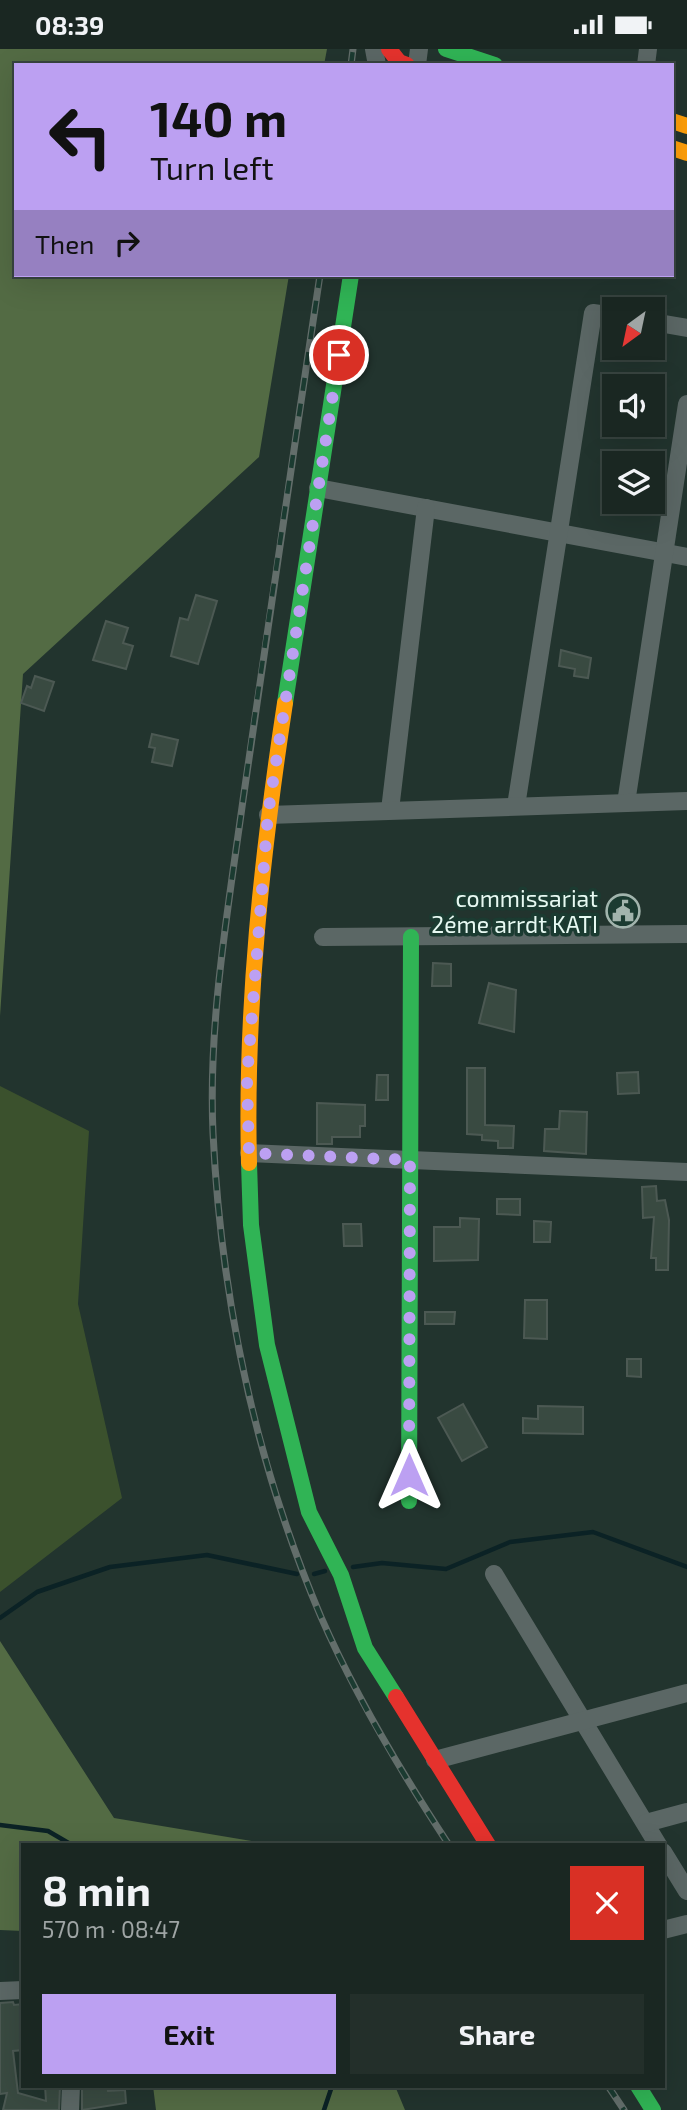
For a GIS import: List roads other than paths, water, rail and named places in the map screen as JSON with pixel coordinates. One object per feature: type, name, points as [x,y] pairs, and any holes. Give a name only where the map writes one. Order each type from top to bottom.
[{"type":"street","points":[[389,49],[402,63]]},
{"type":"street","points":[[446,49],[489,63]]},
{"type":"street","points":[[351,277],[268,814],[247,1078],[251,1225],[267,1345],[309,1512],[341,1575],[365,1648],[487,1843]]},
{"type":"street","points":[[516,806],[593,313],[602,314]]},
{"type":"street","points":[[665,325],[687,328]]},
{"type":"street","points":[[626,803],[687,404]]},
{"type":"street","points":[[318,488],[687,557]]},
{"type":"street","points":[[390,810],[426,507]]},
{"type":"street","points":[[268,814],[687,801]]},
{"type":"street","points":[[323,937],[687,934]]},
{"type":"street","points":[[409,1501],[411,937]]},
{"type":"street","points":[[249,1153],[687,1171]]},
{"type":"street","points":[[494,1574],[658,1843]]},
{"type":"street","points":[[435,1760],[687,1693]]},
{"type":"street","points":[[646,1823],[687,1812]]},
{"type":"street","points":[[665,1855],[687,1891]]},
{"type":"street","points":[[665,1930],[687,1924]]},
{"type":"street","points":[[0,1991],[21,1990]]},
{"type":"street","points":[[70,2110],[71,2088]]},
{"type":"street","points":[[639,2088],[653,2110]]},
{"type":"waterway","points":[[353,1567],[382,1563],[446,1569],[510,1542],[593,1532],[687,1567]]},
{"type":"waterway","points":[[0,1618],[37,1592],[110,1567],[207,1555],[297,1574]]},
{"type":"waterway","points":[[314,1574],[325,1571]]},
{"type":"waterway","points":[[0,1825],[48,1831],[69,1843]]},
{"type":"waterway","points":[[324,2110],[331,2088]]},
{"type":"railway","points":[[351,63],[353,49]]},
{"type":"railway","points":[[320,277],[220,966],[212,1091],[217,1195],[224,1257],[246,1380],[260,1440],[298,1559],[321,1617],[364,1705],[448,1843]]},
{"type":"railway","points":[[609,2088],[624,2110]]},
{"type":"place","name":"commissariat 2éme arrdt KATI","points":[[623,911]]}]
